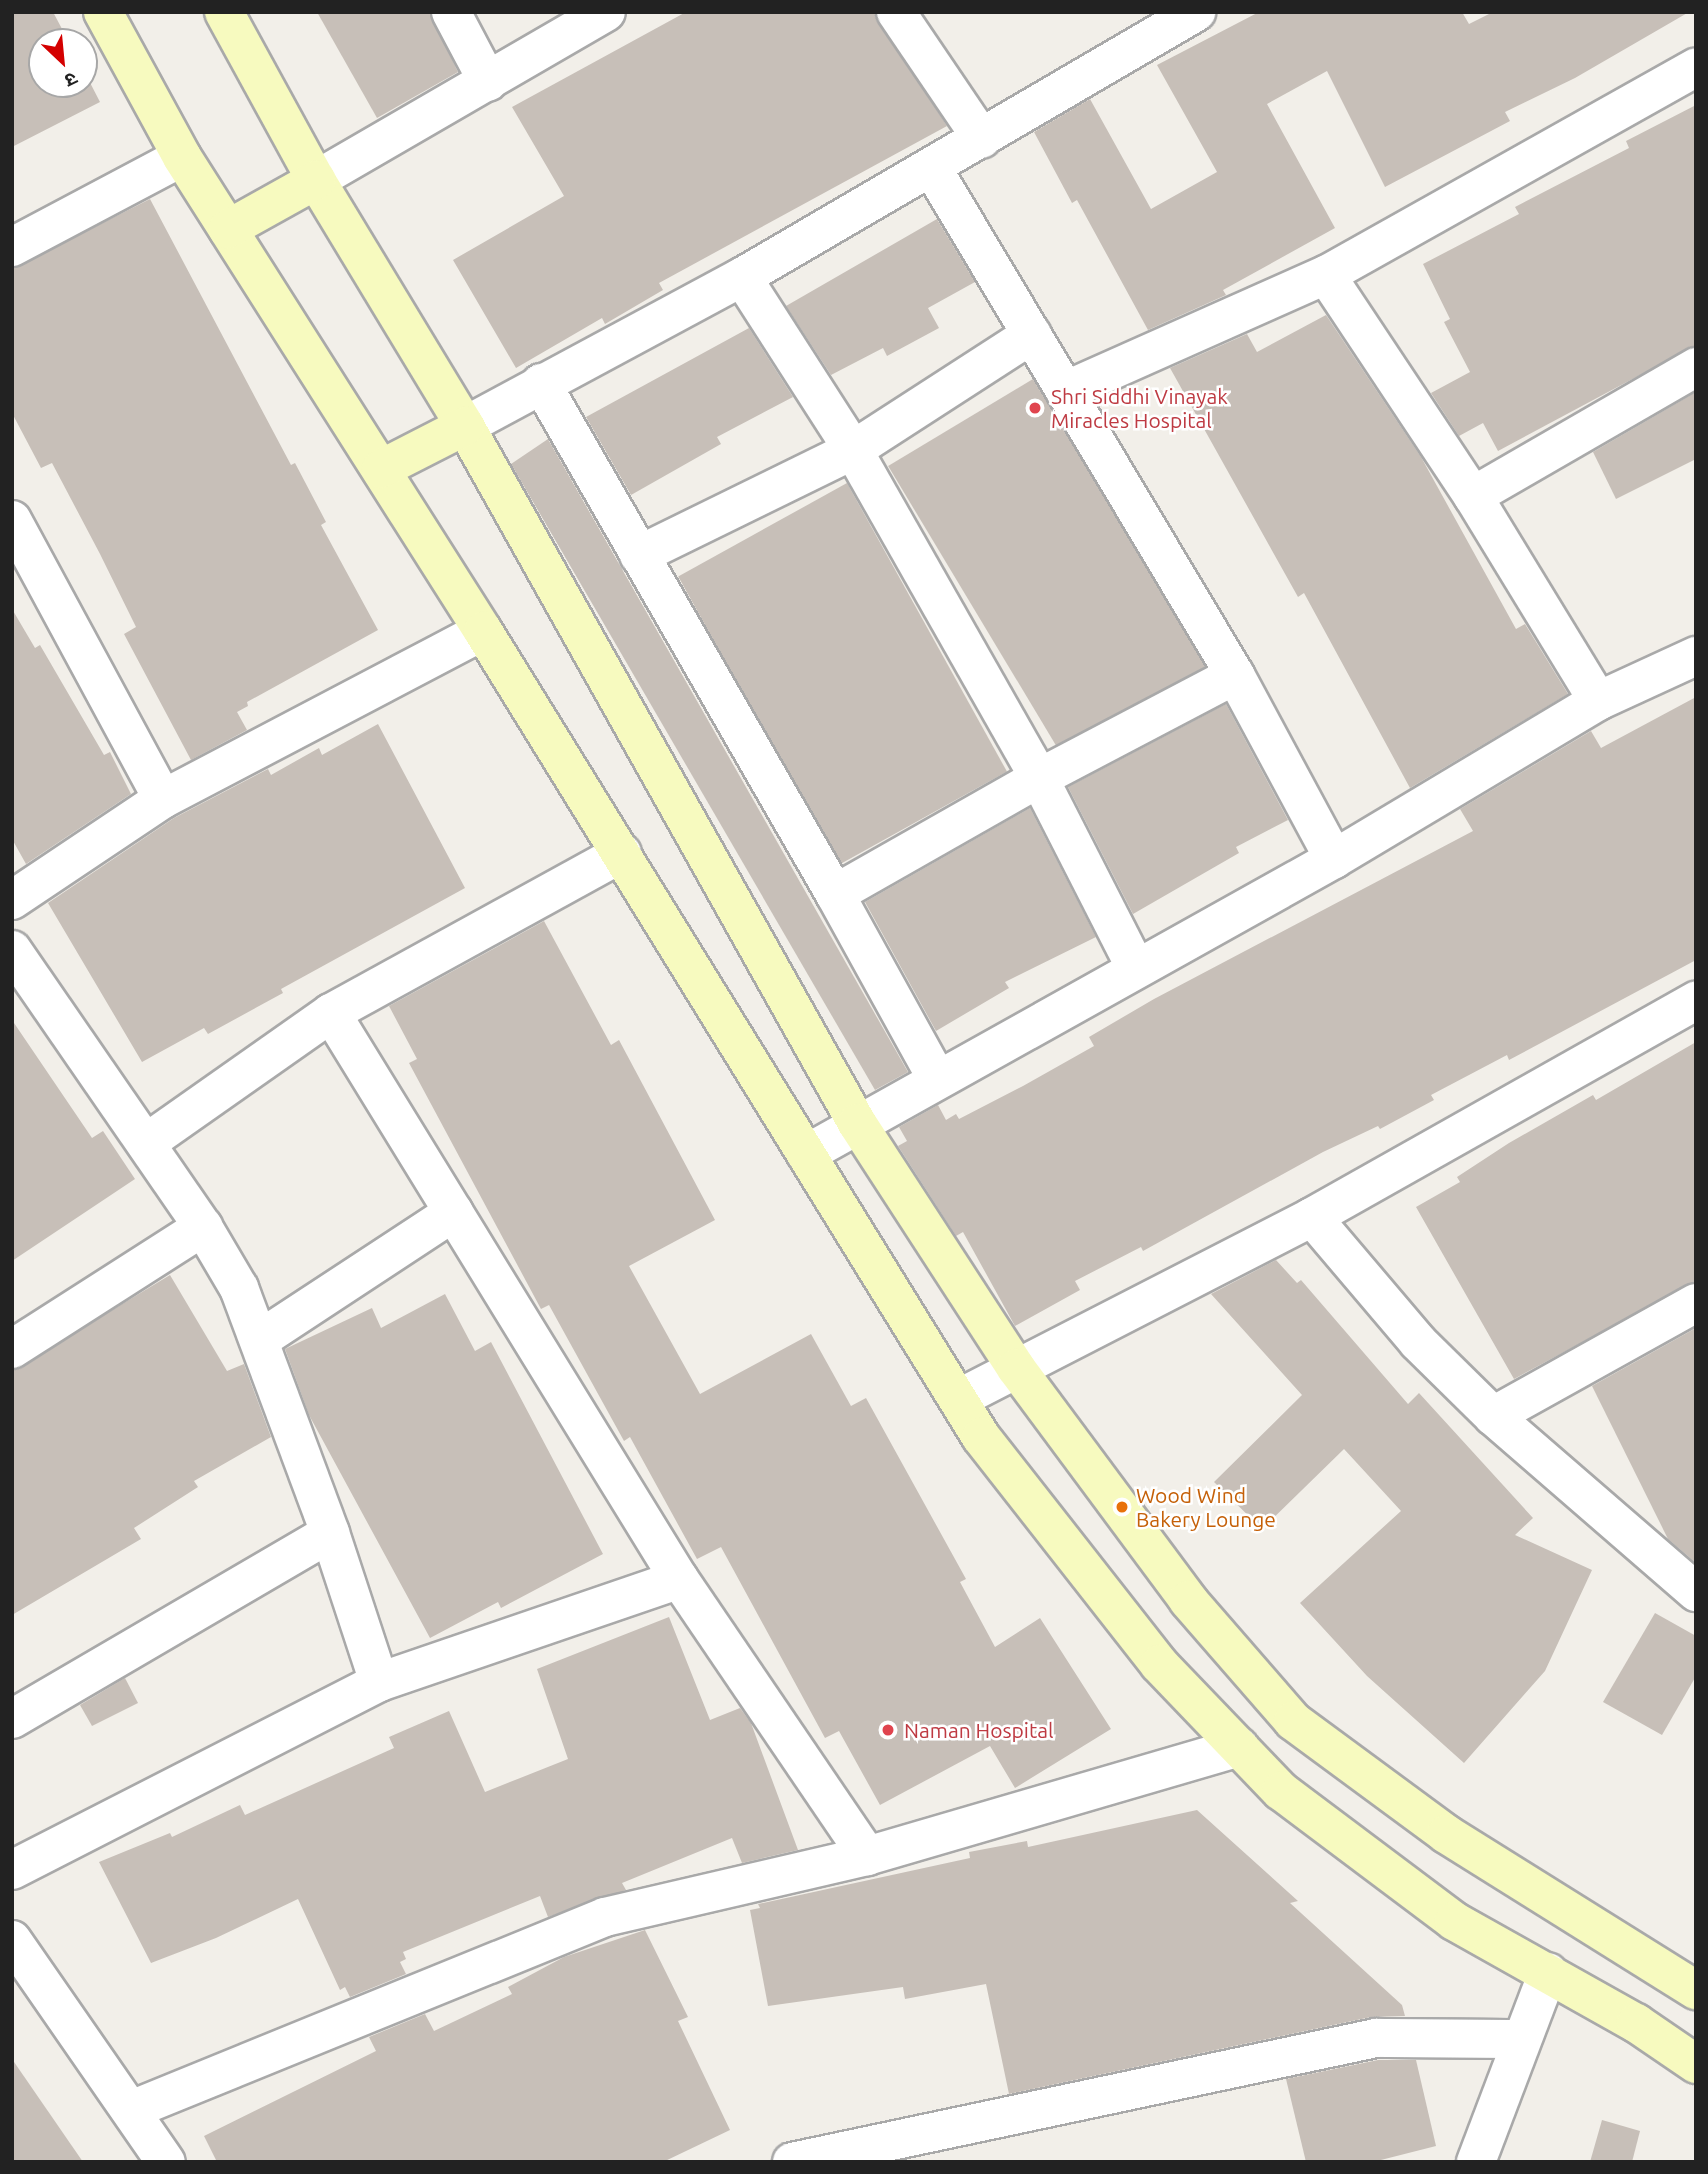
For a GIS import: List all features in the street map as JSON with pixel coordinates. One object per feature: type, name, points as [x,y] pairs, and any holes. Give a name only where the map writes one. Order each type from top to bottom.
[{"type":"street","points":[[103,12],[182,157],[484,631],[981,1437],[1159,1664],[1281,1791],[1454,1921],[1636,2023],[1696,2064]]},
{"type":"street","points":[[224,12],[316,180],[465,426],[857,1123],[1016,1368],[1188,1600],[1293,1721],[1446,1834],[1696,1990]]},
{"type":"street","points":[[451,12],[488,82]]},
{"type":"street","points":[[228,229],[606,12]]},
{"type":"street","points":[[896,12],[982,139]]},
{"type":"street","points":[[381,469],[742,278],[1196,12]]},
{"type":"street","points":[[1065,391],[1326,275],[1696,67]]},
{"type":"street","points":[[12,247],[182,157]]},
{"type":"street","points":[[932,168],[1235,675],[1334,859]]},
{"type":"street","points":[[1326,275],[1473,496],[1598,701]]},
{"type":"street","points":[[742,278],[853,450],[1039,778],[1136,968]]},
{"type":"street","points":[[639,555],[853,450],[1032,334]]},
{"type":"street","points":[[1473,496],[1696,366]]},
{"type":"street","points":[[541,383],[835,894],[937,1079]]},
{"type":"street","points":[[12,520],[163,799]]},
{"type":"street","points":[[12,900],[163,799],[484,631]]},
{"type":"street","points":[[806,1154],[857,1123],[1334,859],[1598,701],[1696,656]]},
{"type":"street","points":[[835,894],[1039,778],[1235,675]]},
{"type":"street","points":[[146,1143],[331,1013],[622,853]]},
{"type":"street","points":[[12,950],[203,1227],[239,1288],[330,1533],[379,1682]]},
{"type":"street","points":[[958,1399],[1312,1216],[1696,1001]]},
{"type":"street","points":[[331,1013],[679,1579],[867,1856]]},
{"type":"street","points":[[260,1340],[454,1212]]},
{"type":"street","points":[[1312,1216],[1418,1342],[1493,1416],[1694,1590]]},
{"type":"street","points":[[12,1349],[203,1227]]},
{"type":"street","points":[[1493,1416],[1696,1303]]},
{"type":"street","points":[[12,1719],[330,1533]]},
{"type":"street","points":[[12,1870],[379,1682],[679,1579]]},
{"type":"street","points":[[131,2110],[605,1916],[867,1856],[1239,1747]]},
{"type":"street","points":[[12,1940],[166,2162]]},
{"type":"street","points":[[1476,2162],[1548,1972]]},
{"type":"street","points":[[792,2162],[1376,2038],[1522,2039]]},
{"type":"building","points":[[12,12],[53,12],[62,28],[28,28],[28,98],[98,98],[100,102],[12,147]]},
{"type":"building","points":[[317,12],[429,12],[458,72],[377,118]]},
{"type":"building","points":[[686,12],[874,12],[947,126],[659,283],[663,290],[605,324],[602,318],[516,368],[453,260],[564,196],[512,107]]},
{"type":"building","points":[[1259,12],[1462,12],[1469,24],[1493,12],[1689,12],[1575,78],[1505,112],[1510,121],[1385,187],[1327,71],[1267,104],[1335,228],[1223,290],[1226,295],[1148,330],[1077,200],[1072,203],[1034,132],[1090,99],[1151,209],[1217,172],[1157,65]]},
{"type":"building","points":[[1696,105],[1696,345],[1498,451],[1483,423],[1459,436],[1431,393],[1470,372],[1444,322],[1450,319],[1423,264],[1519,214],[1515,207],[1629,148],[1626,141]]},
{"type":"building","points":[[150,199],[291,465],[295,463],[326,522],[321,525],[378,630],[247,702],[248,706],[237,712],[247,730],[191,760],[124,634],[136,627],[100,554],[52,463],[41,468],[12,413],[12,269]]},
{"type":"building","points":[[937,219],[975,282],[928,308],[939,328],[887,356],[883,348],[831,375],[786,306]]},
{"type":"building","points":[[1326,315],[1421,457],[1516,629],[1525,624],[1568,694],[1410,788],[1304,593],[1298,597],[1170,368],[1247,334],[1257,352]]},
{"type":"building","points":[[749,328],[793,397],[717,437],[721,444],[631,495],[586,417]]},
{"type":"building","points":[[1033,379],[1206,666],[1061,753],[888,466]]},
{"type":"building","points":[[1696,392],[1696,459],[1616,499],[1593,452]]},
{"type":"building","points":[[548,439],[908,1072],[875,1090],[511,464]]},
{"type":"building","points":[[847,483],[1007,772],[838,865],[678,577]]},
{"type":"building","points":[[12,609],[35,648],[40,645],[104,755],[110,752],[131,794],[26,864],[12,839]]},
{"type":"building","points":[[1696,697],[1696,960],[1509,1060],[1507,1055],[1431,1095],[1434,1100],[1380,1129],[1378,1126],[1323,1152],[1143,1251],[1141,1247],[1075,1281],[1080,1290],[1015,1326],[963,1232],[956,1236],[898,1146],[907,1141],[899,1127],[938,1105],[946,1120],[956,1114],[959,1119],[1023,1086],[1094,1046],[1089,1037],[1154,999],[1473,831],[1460,809],[1591,731],[1601,748]]},
{"type":"building","points":[[1226,704],[1288,820],[1236,847],[1239,853],[1133,914],[1068,787]]},
{"type":"building","points":[[378,724],[465,888],[281,989],[283,993],[208,1034],[204,1028],[142,1062],[48,903],[174,818],[268,769],[271,775],[319,748],[322,755]]},
{"type":"building","points":[[1030,808],[1096,937],[1005,982],[1009,988],[936,1031],[865,902]]},
{"type":"building","points":[[544,921],[611,1045],[619,1040],[715,1220],[629,1266],[700,1394],[811,1334],[851,1406],[866,1398],[966,1579],[960,1582],[995,1647],[1040,1618],[1111,1729],[1015,1788],[990,1746],[880,1805],[839,1731],[825,1738],[721,1547],[697,1559],[630,1437],[624,1441],[549,1305],[541,1309],[409,1063],[417,1059],[389,1006]]},
{"type":"building","points":[[12,1020],[92,1138],[103,1131],[135,1179],[12,1261]]},
{"type":"building","points":[[1696,1042],[1696,1281],[1514,1379],[1416,1207],[1460,1182],[1457,1177],[1509,1143],[1593,1095],[1596,1100]]},
{"type":"building","points":[[1276,1260],[1297,1283],[1301,1280],[1408,1404],[1419,1393],[1533,1518],[1515,1535],[1592,1570],[1545,1671],[1464,1763],[1367,1676],[1300,1603],[1401,1511],[1344,1449],[1262,1529],[1214,1482],[1302,1395],[1211,1294]]},
{"type":"building","points":[[170,1275],[227,1371],[244,1364],[271,1437],[194,1481],[198,1487],[134,1528],[141,1539],[12,1615],[12,1371]]},
{"type":"building","points":[[445,1294],[475,1351],[491,1342],[603,1554],[501,1608],[498,1602],[430,1638],[309,1415],[285,1349],[372,1308],[381,1328]]},
{"type":"building","points":[[1696,1328],[1696,1563],[1668,1539],[1592,1386]]},
{"type":"building","points":[[1655,1613],[1696,1636],[1696,1676],[1662,1735],[1603,1702]]},
{"type":"building","points":[[669,1617],[710,1720],[740,1708],[751,1723],[798,1850],[742,1863],[732,1838],[622,1883],[626,1890],[548,1917],[540,1896],[403,1952],[406,1959],[400,1962],[406,1974],[350,1997],[345,1987],[340,1990],[298,1899],[216,1938],[151,1963],[99,1862],[170,1833],[172,1837],[240,1805],[245,1815],[394,1748],[389,1737],[449,1711],[485,1792],[568,1759],[537,1669]]},
{"type":"building","points":[[125,1678],[138,1703],[92,1726],[80,1705]]},
{"type":"building","points":[[1197,1810],[1298,1901],[1290,1903],[1402,2005],[1405,2016],[1371,2017],[1009,2094],[986,1984],[905,1999],[903,1987],[768,2006],[750,1910],[760,1908],[758,1904],[970,1858],[969,1852],[1027,1841],[1028,1847]]},
{"type":"building","points":[[645,1930],[688,2017],[678,2021],[730,2130],[663,2162],[217,2162],[204,2136],[376,2051],[369,2037],[425,2014],[434,2031],[512,1994],[508,1987],[564,1957]]},
{"type":"building","points":[[12,2059],[83,2162],[12,2162]]},
{"type":"building","points":[[1378,2060],[1416,2060],[1436,2146],[1373,2162],[1306,2162],[1286,2079]]},
{"type":"building","points":[[1602,2120],[1640,2131],[1632,2162],[1590,2162]]},
{"type":"place","name":"Shri Siddhi Vinayak Miracles Hospital","points":[[1035,408]]},
{"type":"place","name":"Wood Wind Bakery Lounge","points":[[1122,1507]]},
{"type":"place","name":"Naman Hospital","points":[[888,1730]]}]
